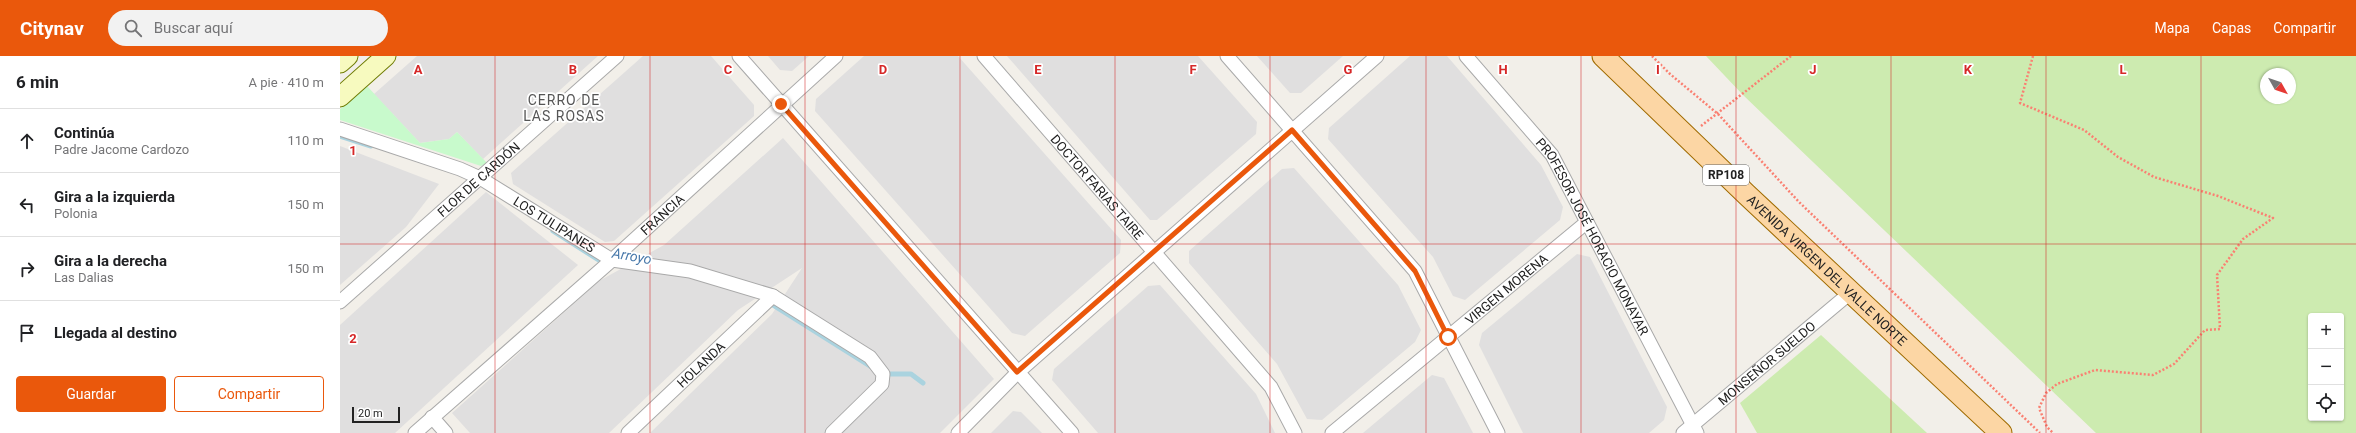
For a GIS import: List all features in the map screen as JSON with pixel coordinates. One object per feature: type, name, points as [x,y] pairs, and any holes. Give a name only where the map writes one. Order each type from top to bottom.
[{"type":"main road","points":[[340,63],[348,56]]},
{"type":"main road","points":[[340,97],[386,56]]},
{"type":"main road","name":"AVENIDA VIRGEN DEL VALLE NORTE","points":[[1603,56],[1850,293],[2001,433]]},
{"type":"street","name":"FLOR DE CARDÓN","points":[[340,302],[473,182],[480,178],[617,56]]},
{"type":"street","points":[[739,56],[1072,433]]},
{"type":"street","name":"FRANCIA","points":[[415,433],[612,260],[781,104],[836,56]]},
{"type":"street","name":"DOCTOR FARIAS TAIRE","points":[[984,56],[1271,387],[1295,433]]},
{"type":"street","points":[[1227,56],[1415,271],[1498,433]]},
{"type":"street","points":[[958,433],[1017,372],[1377,56]]},
{"type":"street","name":"PROFESOR JOSÉ HORACIO MONAYAR","points":[[1466,56],[1552,155],[1691,430]]},
{"type":"street","name":"LOS TULIPANES","points":[[340,129],[460,169],[480,178],[612,260],[690,271],[772,296],[870,357],[883,374],[882,384],[832,433]]},
{"type":"street","name":"VIRGEN MORENA","points":[[1332,433],[1587,222]]},
{"type":"street","name":"MONSEÑOR SUELDO","points":[[1691,430],[1850,293]]},
{"type":"street","name":"HOLANDA","points":[[628,433],[772,296]]},
{"type":"street","points":[[432,417],[446,433]]},
{"type":"path","points":[[1652,56],[1670,74],[1718,114],[1799,202],[2040,433]]},
{"type":"path","points":[[1686,137],[1718,114],[1791,56]]},
{"type":"path","points":[[2033,56],[2020,103],[2084,130],[2118,157],[2154,177],[2218,196],[2273,218],[2243,239],[2217,275],[2220,329],[2205,330],[2174,364],[2153,376],[2095,370],[2057,384],[2046,393],[2039,408],[2047,427],[2053,433]]},
{"type":"shaded area","points":[[417,56],[598,56],[483,159],[457,132],[449,139],[420,143],[374,94]]},
{"type":"shaded area","points":[[643,56],[711,56],[754,105],[754,116],[614,241],[605,242],[513,184],[511,173]]},
{"type":"shaded area","points":[[768,56],[809,56],[792,71],[780,70]]},
{"type":"shaded area","points":[[864,56],[958,56],[1121,240],[1120,253],[1025,336],[1012,333],[815,111],[816,99]]},
{"type":"shaded area","points":[[1007,56],[1198,56],[1257,122],[1256,134],[1157,220],[1150,220]]},
{"type":"shaded area","points":[[1257,56],[1343,56],[1301,93],[1290,93]]},
{"type":"shaded area","points":[[1410,56],[1447,56],[1541,165],[1563,207],[1560,220],[1465,300],[1453,296],[1433,257],[1328,139],[1329,128]]},
{"type":"shaded area","points":[[783,138],[994,379],[940,433],[650,433],[772,314],[802,268],[738,310],[609,433],[470,433],[452,413],[599,281],[664,245]]},
{"type":"shaded area","points":[[340,146],[439,184],[406,227],[340,285]]},
{"type":"shaded area","points":[[1294,168],[1398,285],[1421,330],[1415,342],[1322,420],[1307,419],[1277,364],[1189,263],[1189,251],[1282,169]]},
{"type":"shaded area","points":[[486,192],[578,265],[395,433],[340,433],[340,325]]},
{"type":"shaded area","points":[[1577,254],[1590,257],[1667,407],[1664,420],[1649,433],[1523,433],[1479,345],[1482,333]]},
{"type":"shaded area","points":[[1160,285],[1256,394],[1275,433],[1098,433],[1052,380],[1054,369],[1148,286]]},
{"type":"shaded area","points":[[1432,375],[1444,378],[1473,433],[1363,433]]},
{"type":"shaded area","points":[[1013,411],[1021,412],[1042,433],[991,433]]},
{"type":"green space","points":[[1706,56],[2356,56],[2356,433],[2096,433],[1743,95]]},
{"type":"green space","points":[[367,86],[420,143],[449,139],[457,132],[487,163],[481,166],[340,120],[340,109]]},
{"type":"green space","points":[[1821,335],[1927,433],[1757,433],[1740,403]]},
{"type":"waterway","name":"Arroyo","points":[[340,136],[371,146]]},
{"type":"waterway","name":"Arroyo","points":[[553,231],[605,264]]},
{"type":"waterway","name":"Arroyo","points":[[768,302],[873,368]]},
{"type":"waterway","name":"Arroyo","points":[[883,374],[911,374],[923,383]]},
{"type":"district","name":"CERRO DE LAS ROSAS","points":[[564,108]]},
{"type":"route","points":[[781,104],[1017,372],[1292,130],[1415,271],[1448,337]]}]
